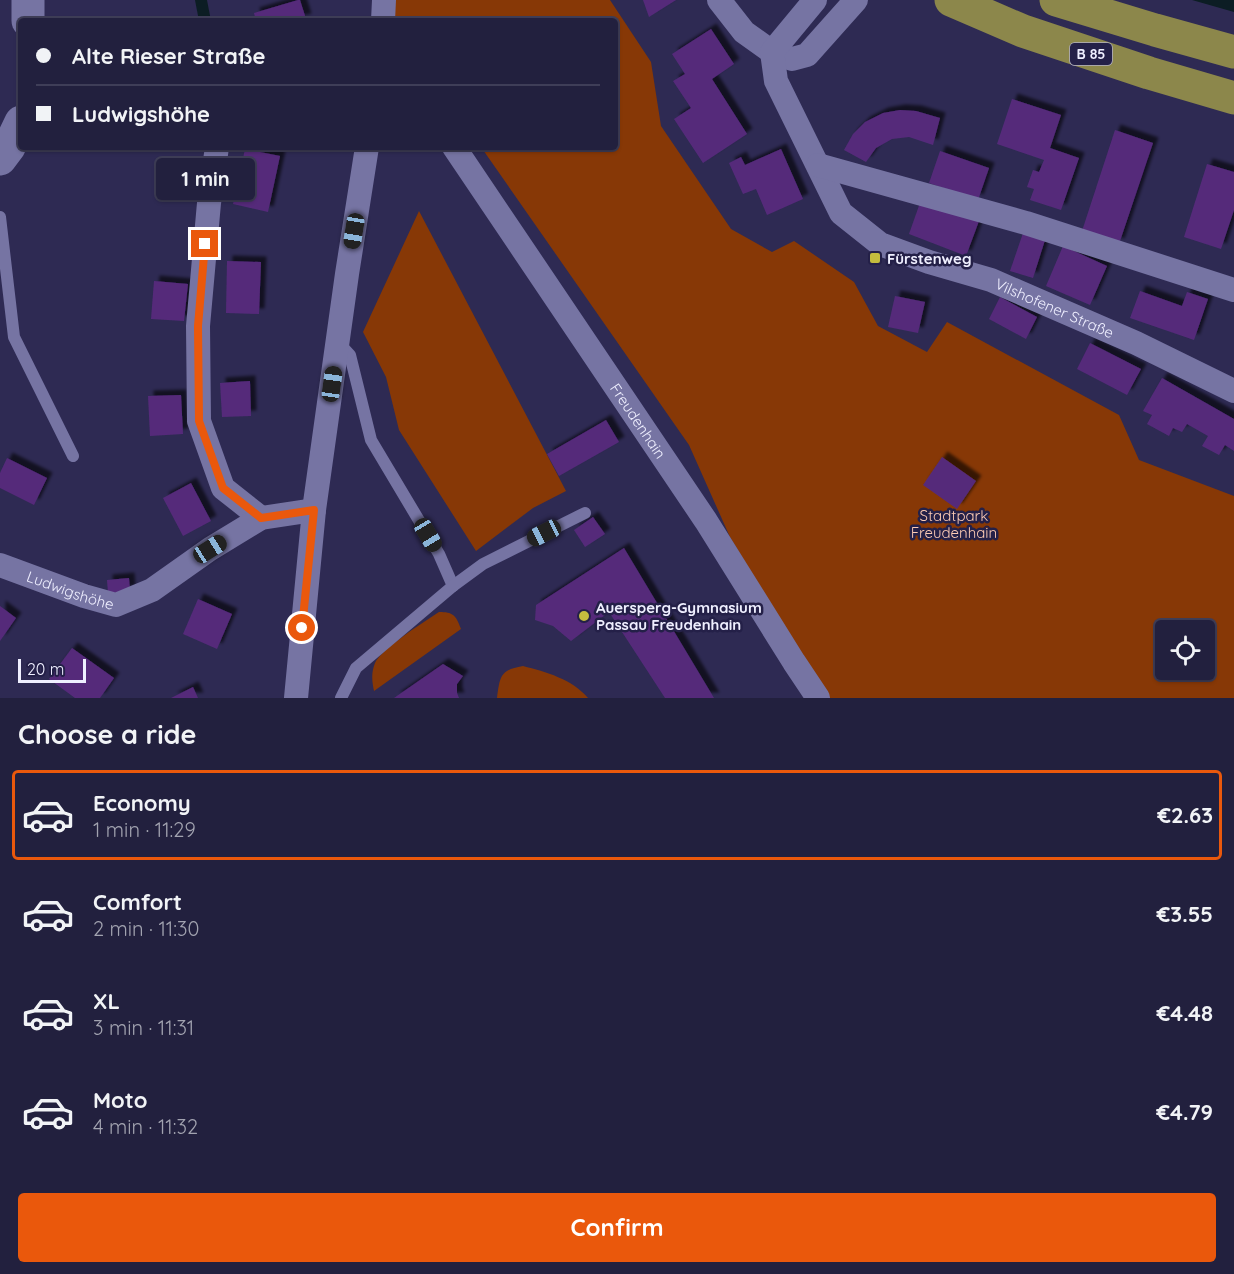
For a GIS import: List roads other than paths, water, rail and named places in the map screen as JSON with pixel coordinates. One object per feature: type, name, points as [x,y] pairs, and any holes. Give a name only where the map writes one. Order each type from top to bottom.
[{"type":"main road","name":"B 85","points":[[951,0],[1023,31],[1149,73],[1234,98]]},
{"type":"main road","points":[[1056,0],[1234,52]]},
{"type":"street","points":[[28,0],[28,18]]},
{"type":"street","points":[[383,18],[384,0]]},
{"type":"street","points":[[719,0],[744,32],[772,52],[792,59],[807,55],[856,0]]},
{"type":"street","points":[[772,52],[815,0]]},
{"type":"street","name":"Vilshofener Straße","points":[[772,52],[776,81],[841,213],[880,244],[928,262],[991,280],[1136,344],[1234,391]]},
{"type":"street","points":[[0,159],[18,128]]},
{"type":"street","points":[[217,150],[209,203],[198,326],[199,421],[223,488],[261,518]]},
{"type":"street","points":[[296,698],[314,510],[368,150]]},
{"type":"street","name":"Freudenhain","points":[[456,150],[706,521],[818,698]]},
{"type":"street","points":[[818,165],[1026,223],[1234,290]]},
{"type":"street","name":"Ludwigshöhe","points":[[0,565],[84,596],[116,605],[152,590],[210,549],[261,518],[314,510]]},
{"type":"lane","points":[[0,217],[14,337],[73,456]]},
{"type":"lane","points":[[338,342],[350,355],[371,440],[439,554],[453,586]]},
{"type":"lane","points":[[340,698],[356,668],[453,586],[483,564],[585,513]]},
{"type":"water","points":[[195,0],[207,0],[210,18],[198,18]]},
{"type":"water","points":[[1192,0],[1234,0],[1234,12]]},
{"type":"place","name":"Fürstenweg","points":[[875,258]]},
{"type":"place","name":"Auersperg-Gymnasium Passau Freudenhain","points":[[584,616]]},
{"type":"park label","name":"Stadtpark Freudenhain","points":[[954,524]]}]
